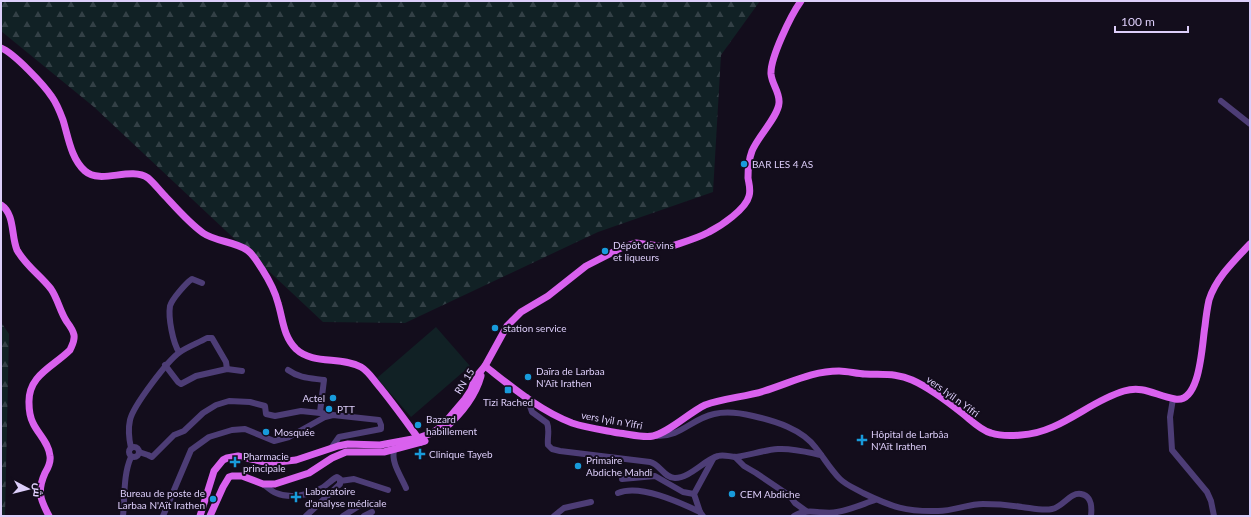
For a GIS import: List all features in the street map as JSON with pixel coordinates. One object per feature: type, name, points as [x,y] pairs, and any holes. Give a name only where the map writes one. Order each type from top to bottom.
[{"type":"main road","name":"RN 15","points":[[210,516],[229,477],[237,475],[263,484],[275,484],[310,473],[332,458],[346,452],[377,452],[394,450],[426,436],[442,426],[468,395],[476,378],[484,368],[507,326],[514,318],[548,296],[586,266],[600,258],[636,243],[667,247],[672,246],[708,232],[728,220],[745,204],[750,196],[748,169],[752,151],[775,114],[779,102],[779,93],[772,76],[773,62],[789,21],[801,1]]},
{"type":"main road","points":[[1,48],[15,57],[53,98],[63,120],[67,136],[78,163],[86,172],[98,176],[132,174],[144,176],[151,181],[176,208],[204,234],[215,240],[246,250],[253,256],[269,279],[278,303],[284,328],[288,338],[296,348],[312,358],[336,360],[361,367],[370,375],[396,407],[419,440]]},
{"type":"main road","points":[[1,205],[9,214],[14,242],[18,250],[36,275],[52,290],[74,336],[74,343],[70,350],[34,381],[29,396],[29,410],[33,424],[48,448],[50,457],[49,465],[42,479],[40,489],[40,498],[49,516]]},
{"type":"main road","points":[[1173,399],[1180,400],[1185,398],[1197,378],[1201,361],[1209,300],[1212,291],[1224,273],[1250,244]]},
{"type":"main road","name":"vers Iγil n Yifri","points":[[484,368],[545,410],[571,423],[595,429],[646,436],[656,436],[687,415],[706,405],[764,391],[810,374],[825,372],[841,371],[864,374],[894,374],[910,379],[923,385],[948,402],[983,430],[1004,435],[1035,433],[1060,424],[1107,398],[1124,391],[1140,389],[1173,399]]},
{"type":"main road","name":"RN 15","points":[[200,516],[214,471],[223,460],[238,456],[268,463],[296,460],[332,447],[348,444],[380,445],[419,440]]},
{"type":"street","points":[[1221,101],[1250,124]]},
{"type":"street","points":[[180,352],[175,346],[169,314],[170,304],[187,282],[192,279],[202,282]]},
{"type":"street","points":[[123,516],[123,500],[128,464],[131,457],[129,453],[131,448],[128,431],[130,419],[165,365],[180,352],[207,338],[212,338],[226,362],[227,369]]},
{"type":"street","points":[[165,365],[181,384],[196,376],[227,369],[242,371]]},
{"type":"street","points":[[288,370],[295,375],[304,378],[324,380],[320,412]]},
{"type":"street","points":[[527,397],[532,412],[547,423],[548,445],[552,449],[655,463],[665,473],[673,478],[678,478],[687,474],[720,455],[735,457],[782,449],[821,454]]},
{"type":"street","points":[[1173,399],[1170,417],[1172,450],[1207,492],[1211,501],[1214,516]]},
{"type":"street","points":[[131,448],[136,448],[139,452],[152,458],[174,435],[184,431],[203,413],[216,405],[228,401],[250,402],[265,406],[266,414],[275,416],[301,411],[379,420],[381,429],[339,437],[332,447]]},
{"type":"street","points":[[656,436],[666,436],[714,414],[728,412],[752,415],[799,432],[821,454],[841,480],[875,500],[895,508],[921,512],[948,511],[981,504],[1052,509],[1061,505],[1075,494],[1080,494],[1086,496],[1090,500],[1092,508],[1091,516]]},
{"type":"street","points":[[164,516],[191,450],[209,438],[232,430],[245,429],[274,440],[289,437],[325,417],[333,415]]},
{"type":"street","points":[[394,450],[393,456],[396,466],[406,488]]},
{"type":"street","points":[[131,457],[136,457],[139,452]]},
{"type":"street","points":[[735,457],[744,466],[790,496],[806,511]]},
{"type":"street","points":[[701,514],[694,494],[714,458]]},
{"type":"street","points":[[622,479],[655,476],[683,492],[694,494]]},
{"type":"street","points":[[263,484],[275,493],[284,496],[307,494],[323,487],[337,477],[340,481]]},
{"type":"street","points":[[340,481],[354,479],[388,490]]},
{"type":"street","points":[[306,516],[333,492],[340,484],[340,481]]},
{"type":"street","points":[[618,493],[625,490],[632,490],[661,495],[701,514]]},
{"type":"street","points":[[794,516],[806,511],[834,513],[875,500]]},
{"type":"street","points":[[554,516],[564,508],[591,502]]},
{"type":"street","points":[[343,516],[362,504],[373,503]]},
{"type":"street","points":[[364,516],[372,512]]},
{"type":"green space","points":[[1,1],[760,1],[721,55],[713,192],[598,232],[405,323],[323,322],[94,107],[1,31]]},
{"type":"green space","points":[[1,322],[9,334],[5,516],[1,516]]},
{"type":"green space","points":[[436,327],[470,366],[411,417],[377,378]]},
{"type":"place","name":"BAR LES 4 AS","points":[[744,164]]},
{"type":"place","name":"Dépôt de vins et liqueurs","points":[[605,251]]},
{"type":"place","name":"station service","points":[[495,328]]},
{"type":"place","name":"Daïra de Larbaa N'Aït Irathen","points":[[528,377]]},
{"type":"place","name":"Tizi Rached","points":[[508,390]]},
{"type":"place","name":"Actel","points":[[333,398]]},
{"type":"place","name":"PTT","points":[[329,409]]},
{"type":"place","name":"Bazard habillement","points":[[418,425]]},
{"type":"place","name":"Mosquée","points":[[266,432]]},
{"type":"place","name":"Hôpital de Larbâa N'Aït Irathen","points":[[862,440]]},
{"type":"place","name":"Clinique Tayeb","points":[[420,454]]},
{"type":"place","name":"Pharmacie principale","points":[[235,462]]},
{"type":"place","name":"Primaire Abdiche Mahdi","points":[[578,466]]},
{"type":"place","name":"CEM Abdiche","points":[[732,494]]},
{"type":"place","name":"Laboratoire d'analyse médicale","points":[[296,497]]},
{"type":"place","name":"Bureau de poste de Larbaa N'Aït Irathen","points":[[213,499]]}]
